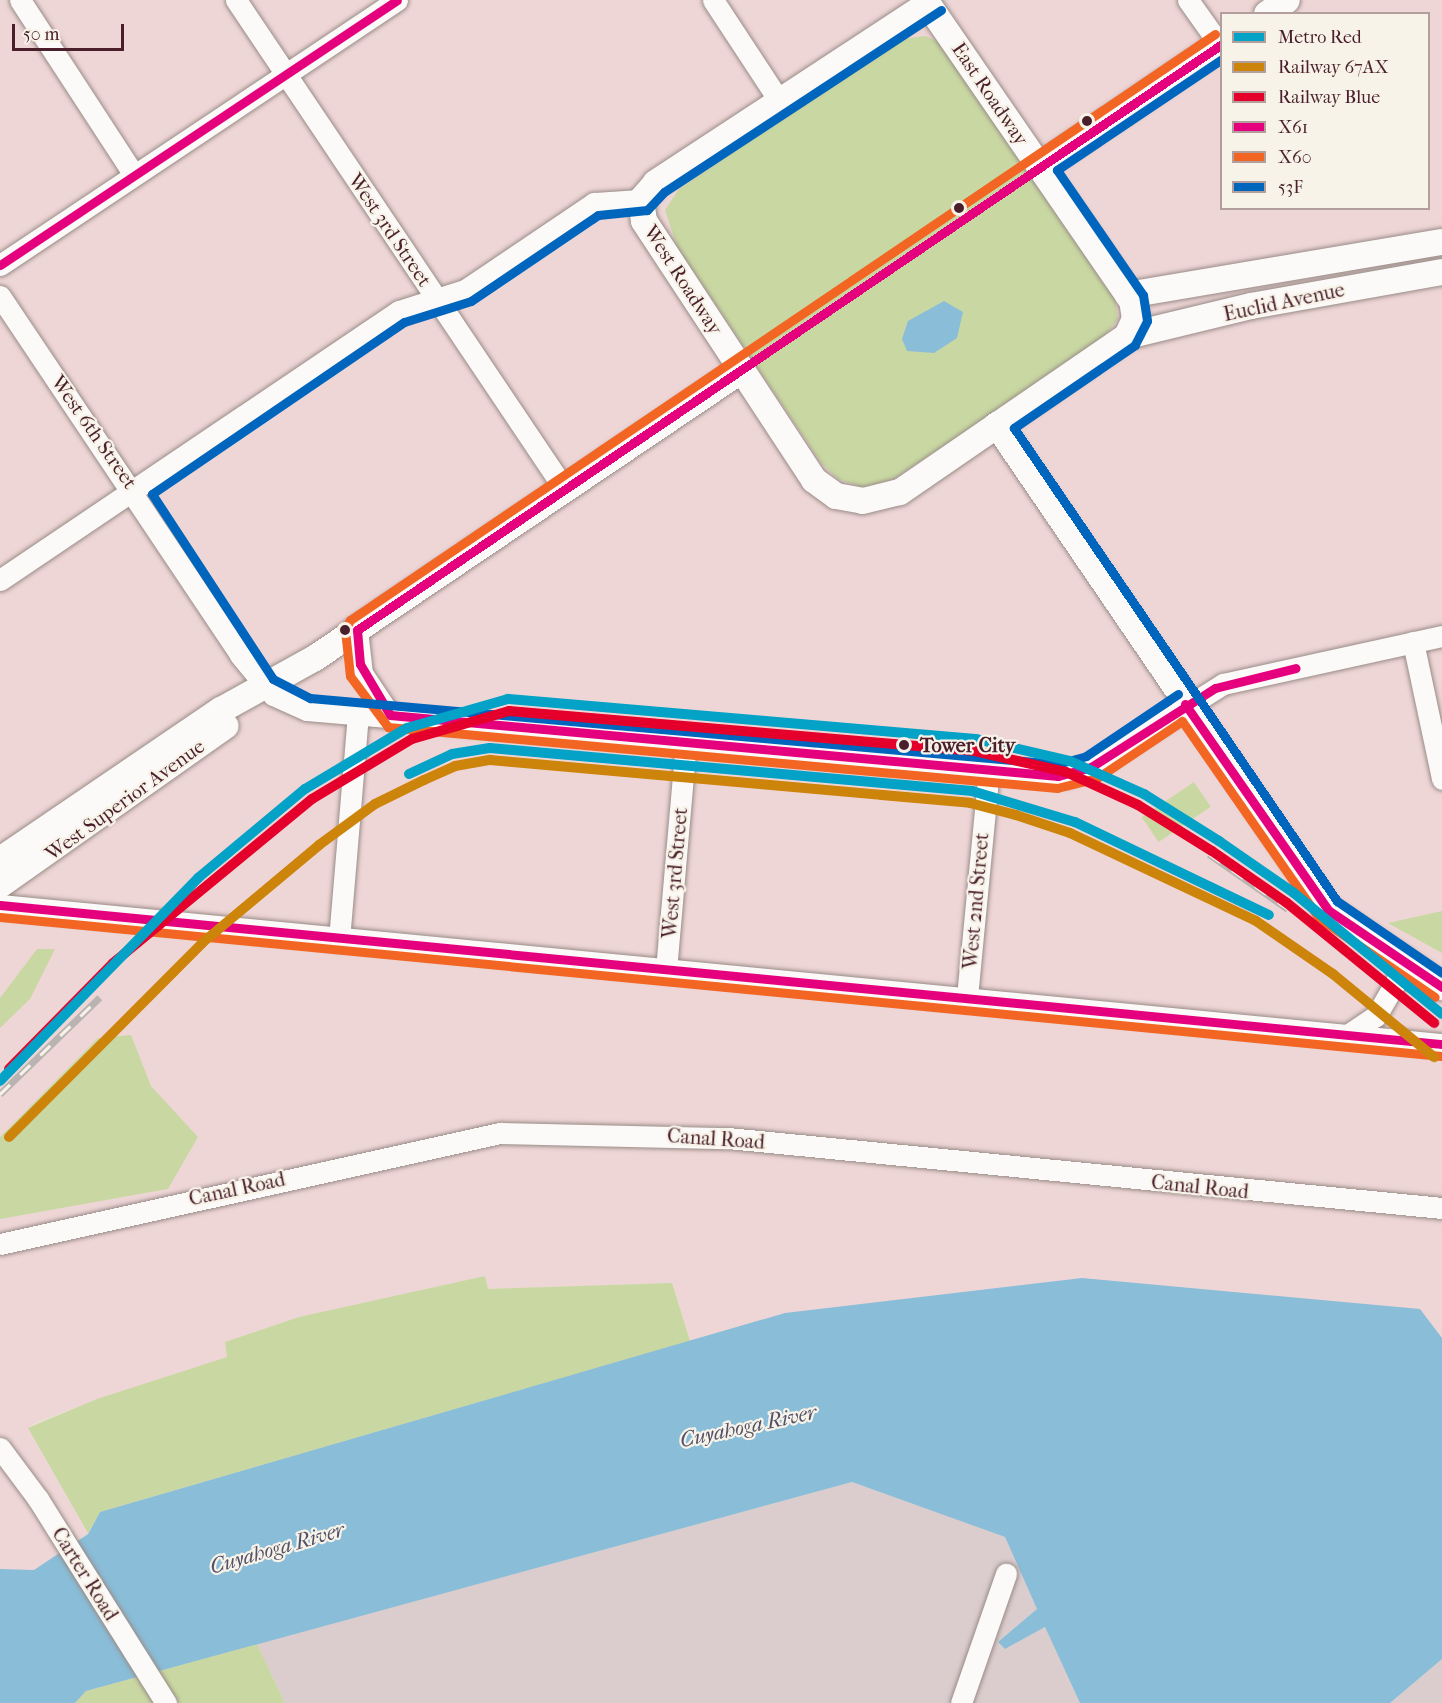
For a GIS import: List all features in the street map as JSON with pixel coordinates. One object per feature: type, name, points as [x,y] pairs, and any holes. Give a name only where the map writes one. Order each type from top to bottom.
[{"type":"main road","points":[[1270,12],[1287,0]]},
{"type":"main road","points":[[641,200],[656,183],[931,2]]},
{"type":"main road","name":"East Roadway","points":[[931,2],[1128,295],[1136,314],[1127,336]]},
{"type":"main road","points":[[1040,167],[1220,46]]},
{"type":"main road","name":"West Roadway","points":[[641,200],[644,221],[814,480],[843,498],[888,497],[997,425]]},
{"type":"main road","name":"Euclid Avenue","points":[[1128,295],[1442,242]]},
{"type":"main road","name":"Euclid Avenue","points":[[1127,336],[1251,306],[1442,272]]},
{"type":"main road","points":[[1127,336],[997,425],[1185,704],[1328,910],[1442,987]]},
{"type":"main road","name":"West Superior Avenue","points":[[0,860],[221,710],[239,704],[357,630],[742,370]]},
{"type":"main road","name":"West Superior Avenue","points":[[0,885],[234,720],[239,704]]},
{"type":"street","points":[[20,0],[134,176]]},
{"type":"street","name":"West 3rd Street","points":[[236,0],[565,490]]},
{"type":"street","points":[[0,265],[397,0]]},
{"type":"street","points":[[713,0],[780,102]]},
{"type":"street","points":[[1188,0],[1220,44]]},
{"type":"street","points":[[0,580],[399,311],[465,290],[594,203],[641,200]]},
{"type":"street","name":"West 6th Street","points":[[0,296],[135,491],[265,688]]},
{"type":"street","points":[[357,630],[362,673],[390,715]]},
{"type":"street","points":[[265,688],[307,710],[358,712],[1058,776],[1082,772],[1185,704],[1223,684],[1442,636]]},
{"type":"street","points":[[1413,642],[1442,779]]},
{"type":"street","points":[[339,940],[358,712]]},
{"type":"street","name":"West 3rd Street","points":[[666,970],[686,741]]},
{"type":"street","name":"West 2nd Street","points":[[967,997],[989,769]]},
{"type":"street","points":[[0,905],[339,940],[967,997],[1442,1044]]},
{"type":"street","points":[[1346,1036],[1376,1016],[1406,964]]},
{"type":"street","name":"Canal Road","points":[[0,1244],[500,1132],[718,1137],[1442,1208]]},
{"type":"street","name":"Carter Road","points":[[0,1448],[39,1499],[160,1696]]},
{"type":"street","points":[[961,1703],[1006,1574]]},
{"type":"shaded area","points":[[0,0],[1442,0],[1442,1338],[1420,1309],[785,1313],[690,1341],[672,1283],[488,1289],[485,1276],[299,1317],[225,1342],[227,1357],[40,1420],[28,1428],[88,1533],[34,1571],[0,1569]]},
{"type":"shaded area","points":[[852,1482],[1005,1537],[1037,1609],[998,1642],[1005,1649],[1045,1627],[1080,1703],[285,1703],[257,1644]]},
{"type":"shaded area","points":[[1442,1659],[1442,1703],[1390,1703]]},
{"type":"green space","points":[[925,36],[939,42],[1115,299],[1118,319],[1102,340],[894,479],[864,488],[838,479],[822,464],[677,247],[665,210],[679,189],[902,39]]},
{"type":"green space","points":[[1194,782],[1211,807],[1159,842],[1142,817]]},
{"type":"green space","points":[[1442,911],[1442,953],[1388,923]]},
{"type":"green space","points":[[37,949],[55,949],[30,999],[0,1028],[0,998]]},
{"type":"green space","points":[[131,1035],[151,1086],[198,1137],[168,1189],[0,1219],[0,1137],[98,1038]]},
{"type":"green space","points":[[485,1276],[488,1289],[672,1283],[690,1341],[100,1512],[88,1533],[28,1428],[97,1399],[227,1357],[225,1342],[299,1317]]},
{"type":"green space","points":[[257,1644],[285,1703],[75,1703],[86,1691]]},
{"type":"water","points":[[944,301],[963,312],[957,338],[934,353],[907,351],[902,339],[908,321]]},
{"type":"water","name":"Cuyahoga River","points":[[1082,1278],[1420,1309],[1442,1338],[1442,1659],[1390,1703],[1080,1703],[1045,1627],[1005,1649],[998,1642],[1037,1609],[1005,1537],[852,1482],[86,1691],[75,1703],[0,1703],[0,1569],[34,1570],[88,1534],[100,1512],[785,1313]]},
{"type":"railway","points":[[1209,854],[1288,909]]},
{"type":"railway","points":[[0,1094],[100,997]]},
{"type":"metro line","name":"Red","points":[[0,1081],[198,878],[305,789],[407,728],[508,699],[976,739],[1070,761],[1144,794],[1219,841],[1294,893],[1442,1014]]},
{"type":"metro line","name":"Red","points":[[409,774],[452,754],[490,748],[972,791],[1075,822],[1269,915]]},
{"type":"rail line","name":"Blue","points":[[9,1069],[113,963],[312,799],[412,739],[509,711],[974,751],[1066,772],[1138,805],[1212,851],[1287,903],[1434,1023]]},
{"type":"rail line","name":"67AX","points":[[9,1137],[202,943],[319,845],[375,804],[455,766],[490,760],[970,803],[1016,815],[1070,833],[1256,921],[1333,974],[1434,1057]]},
{"type":"transit line","name":"X61","points":[[0,265],[397,0]]},
{"type":"transit line","name":"53F","points":[[941,10],[664,192],[647,210],[598,215],[471,301],[404,322],[152,494],[273,679],[310,698],[1057,764],[1086,756],[1178,694]]},
{"type":"transit line","name":"X60","points":[[1215,34],[350,620],[345,630],[350,676],[388,727],[1057,788],[1097,778],[1182,721],[1319,918],[1435,997]]},
{"type":"transit line","name":"X61","points":[[1220,45],[357,630],[360,664],[390,715],[1058,776],[1091,767],[1215,688],[1296,668]]},
{"type":"transit line","name":"53F","points":[[1220,60],[1057,170],[1143,295],[1147,321],[1135,345],[1014,428],[1337,901],[1442,973]]},
{"type":"transit line","name":"X61","points":[[1185,704],[1328,910],[1442,987]]},
{"type":"transit line","name":"X61","points":[[0,905],[1442,1044]]},
{"type":"transit line","name":"X60","points":[[0,917],[1441,1056]]},
{"type":"place","name":"Tower City","points":[[904,745]]}]
